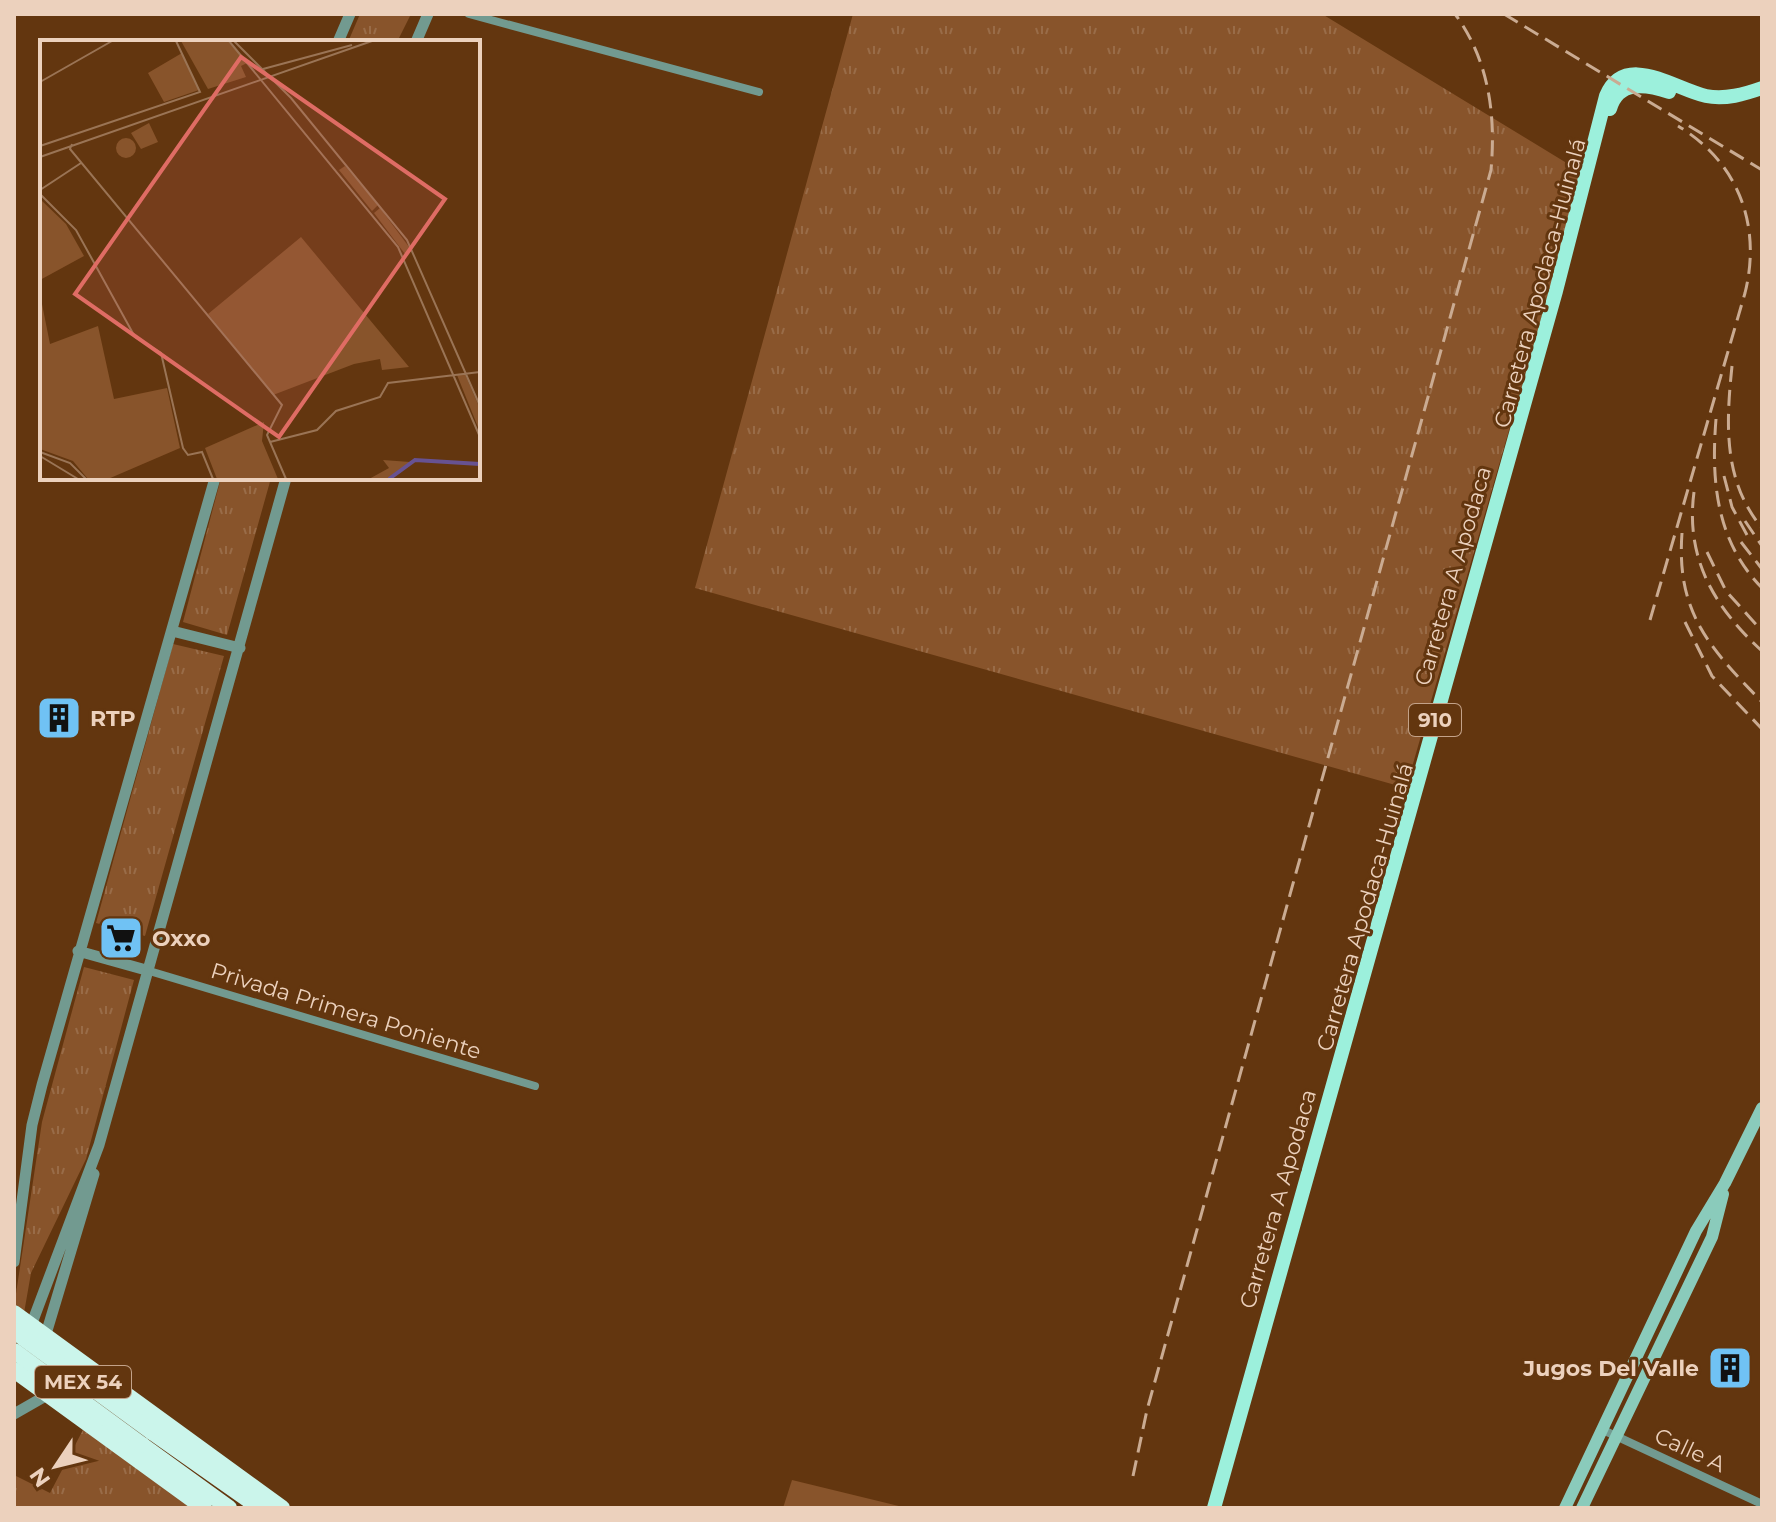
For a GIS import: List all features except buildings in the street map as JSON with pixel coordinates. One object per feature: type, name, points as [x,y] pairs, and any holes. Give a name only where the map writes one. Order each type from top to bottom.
[{"type":"highway","points":[[14,1313],[282,1508]]},
{"type":"highway","name":"MEX 54","points":[[14,1331],[229,1508]]},
{"type":"highway","name":"MEX 54","points":[[14,1351],[147,1439],[260,1508]]},
{"type":"highway","points":[[49,1394],[53,1371],[71,1352]]},
{"type":"highway","points":[[14,1371],[204,1508]]},
{"type":"main road","name":"Carretera A Apodaca","points":[[1214,1508],[1556,291],[1606,96],[1619,78],[1637,74],[1707,96],[1732,96],[1762,88]]},
{"type":"main road","name":"Carretera Apodaca-Huinalá","points":[[1221,1508],[1612,102],[1624,89],[1639,85],[1717,105],[1762,97]]},
{"type":"main road","points":[[1565,1508],[1696,1231],[1725,1183],[1762,1108]]},
{"type":"main road","points":[[1582,1508],[1712,1237],[1725,1183]]},
{"type":"street","points":[[339,40],[350,14]]},
{"type":"street","points":[[417,40],[428,14]]},
{"type":"street","points":[[469,14],[759,92]]},
{"type":"street","points":[[14,1262],[32,1125],[78,951],[214,480]]},
{"type":"street","points":[[46,1334],[90,1192],[99,1145],[146,970],[285,480]]},
{"type":"street","points":[[172,631],[240,648]]},
{"type":"street","points":[[78,951],[146,970]]},
{"type":"street","name":"Privada Primera Poniente","points":[[146,970],[535,1086]]},
{"type":"street","points":[[14,1371],[99,1145]]},
{"type":"street","points":[[14,1211],[26,1164]]},
{"type":"street","points":[[14,1414],[49,1394]]},
{"type":"street","name":"Calle A","points":[[1603,1430],[1762,1504]]},
{"type":"green space","points":[[360,14],[411,14],[398,40],[349,40]]},
{"type":"green space","points":[[853,14],[1322,14],[1583,173],[1406,788],[695,588]]},
{"type":"green space","points":[[220,480],[270,480],[227,635],[183,622]]},
{"type":"green space","points":[[173,644],[224,656],[145,936],[96,923]]},
{"type":"green space","points":[[84,967],[134,980],[86,1159],[31,1273],[24,1313],[14,1307],[42,1122]]},
{"type":"green space","points":[[84,1428],[194,1508],[14,1508],[14,1475],[50,1493]]},
{"type":"green space","points":[[792,1480],[907,1508],[783,1508]]},
{"type":"railway","points":[[1133,1476],[1147,1410],[1491,170],[1492,129],[1488,89],[1476,50],[1455,14]]},
{"type":"railway","points":[[1504,14],[1762,170]]},
{"type":"railway","points":[[1650,620],[1745,293],[1749,268],[1747,220],[1730,177],[1699,141],[1678,126]]},
{"type":"railway","points":[[1732,366],[1730,451],[1740,491],[1762,528]]},
{"type":"railway","points":[[1716,419],[1715,465],[1720,509],[1735,550],[1762,588]]},
{"type":"railway","points":[[1724,476],[1732,507],[1747,535]]},
{"type":"railway","points":[[1694,492],[1694,539],[1707,580],[1730,617],[1762,651]]},
{"type":"railway","points":[[1745,521],[1762,546]]},
{"type":"railway","points":[[1682,533],[1685,586],[1700,627],[1712,646],[1762,702]]},
{"type":"railway","points":[[1741,542],[1762,569]]},
{"type":"railway","points":[[1707,552],[1726,591],[1762,631]]},
{"type":"railway","points":[[1685,622],[1712,676],[1762,729]]},
{"type":"place","name":"RTP","points":[[59,718]]},
{"type":"place","name":"Oxxo","points":[[121,938]]},
{"type":"place","name":"Jugos Del Valle","points":[[1730,1368]]}]
